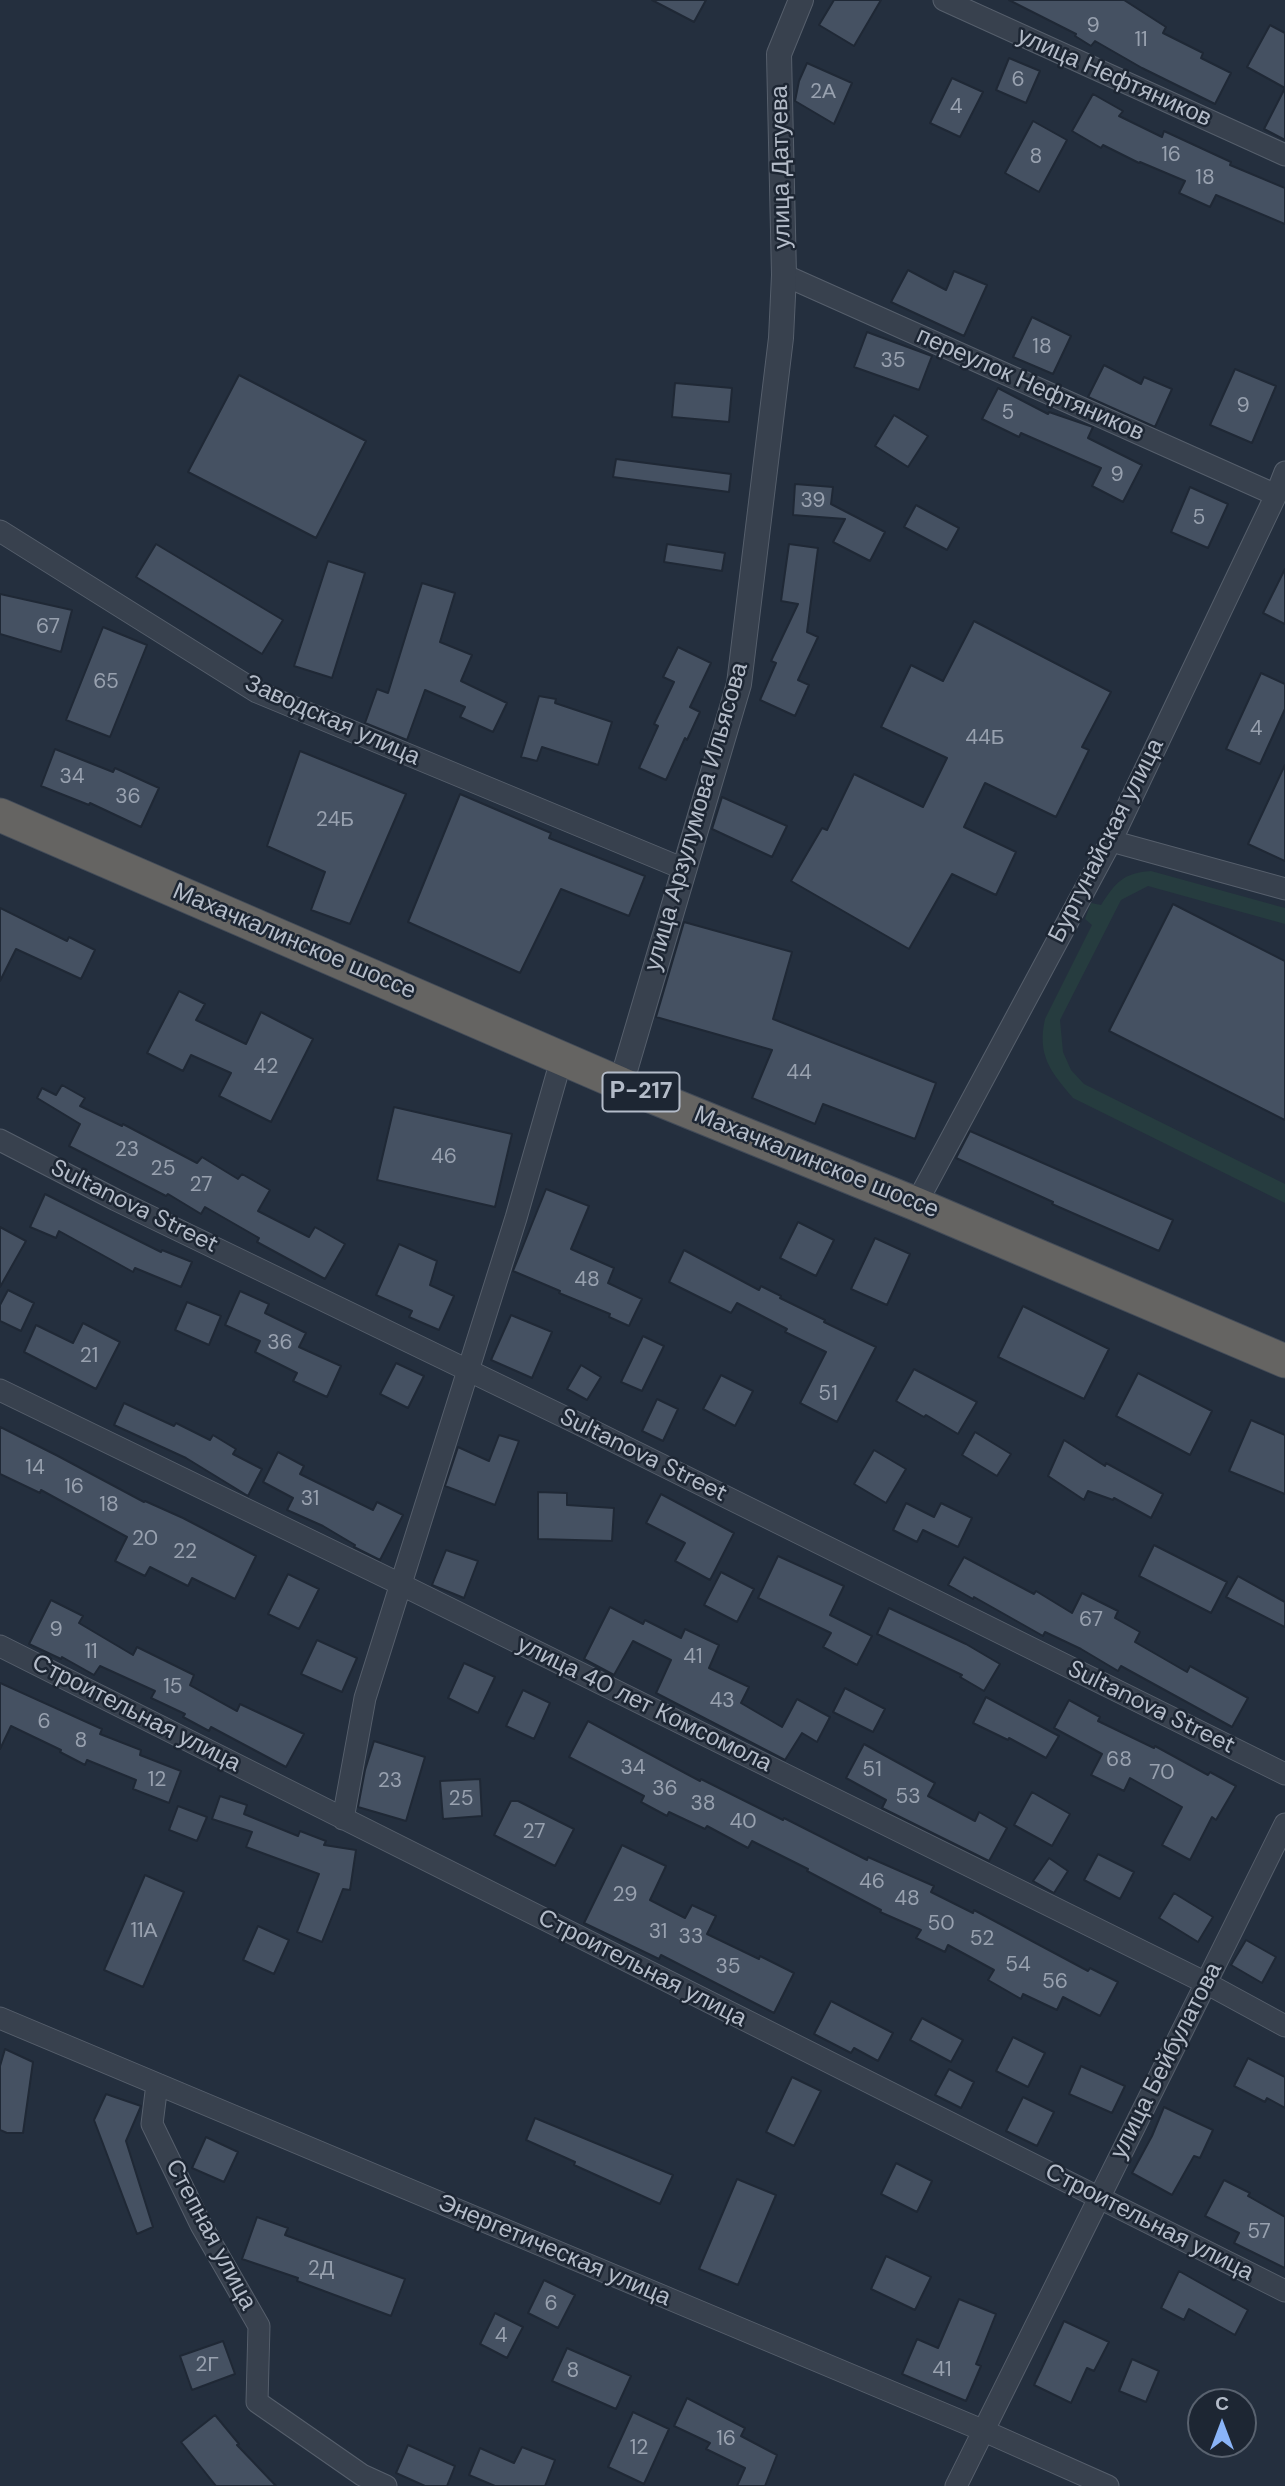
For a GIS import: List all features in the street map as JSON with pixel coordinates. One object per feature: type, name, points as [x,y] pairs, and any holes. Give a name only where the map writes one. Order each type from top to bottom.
[{"type":"highway","name":"Махачкалинское шоссе","points":[[0,815],[562,1056],[621,1084],[916,1204],[1285,1361]]},
{"type":"street","name":"улица Датуева","points":[[781,338],[784,275],[779,54],[801,0]]},
{"type":"street","name":"улица Нефтяников","points":[[944,0],[1285,155]]},
{"type":"street","name":"переулок Нефтяников","points":[[784,275],[1276,495]]},
{"type":"street","name":"улица Арзулумова Ильясова","points":[[621,1084],[739,684],[781,338]]},
{"type":"street","name":"Буртунайская улица","points":[[916,1204],[1111,841],[1285,472]]},
{"type":"street","name":"Заводская улица","points":[[0,531],[257,692],[684,869]]},
{"type":"street","points":[[1111,841],[1285,889]]},
{"type":"street","points":[[343,1819],[365,1698],[516,1218],[562,1056]]},
{"type":"street","name":"Sultanova Street","points":[[0,1140],[116,1200],[1285,1774]]},
{"type":"street","name":"улица 40 лет Комсомола","points":[[0,1390],[400,1584],[1206,1983],[1285,2026]]},
{"type":"street","name":"Строительная улица","points":[[0,1646],[1285,2291]]},
{"type":"street","name":"улица Бейбулатова","points":[[956,2486],[1285,1824]]},
{"type":"street","name":"Энергетическая улица","points":[[0,2018],[982,2430],[1108,2486]]},
{"type":"street","name":"Степная улица","points":[[157,2084],[152,2124],[201,2224],[259,2326],[257,2402],[362,2475],[386,2486]]},
{"type":"green space","points":[[1151,871],[1285,908],[1285,924],[1148,886],[1121,900],[1060,1020],[1063,1052],[1071,1070],[1084,1084],[1285,1184],[1285,1203],[1073,1098],[1047,1062],[1043,1043],[1045,1019],[1092,925],[1085,919],[1091,903],[1101,905],[1121,880],[1133,874]]},
{"type":"building","points":[[652,0],[706,0],[694,22]]},
{"type":"building","points":[[834,0],[881,0],[854,46],[819,25]]},
{"type":"building","points":[[1009,0],[1124,0],[1166,27],[1163,33],[1203,53],[1201,58],[1231,73],[1215,104],[1095,41],[1091,46],[1075,36],[1076,34]]},
{"type":"building","points":[[1270,25],[1285,33],[1285,88],[1247,67]]},
{"type":"building","points":[[1009,58],[1040,71],[1026,103],[996,90]]},
{"type":"building","points":[[807,63],[852,83],[834,124],[795,101],[799,81]]},
{"type":"building","points":[[952,78],[983,92],[960,137],[930,123]]},
{"type":"building","points":[[1285,88],[1285,140],[1264,129]]},
{"type":"building","points":[[1093,94],[1123,111],[1119,116],[1162,137],[1164,131],[1231,162],[1230,165],[1285,188],[1285,224],[1216,195],[1210,207],[1179,193],[1185,181],[1103,145],[1101,148],[1072,131]]},
{"type":"building","points":[[1033,121],[1067,140],[1039,192],[1005,173]]},
{"type":"building","points":[[908,270],[946,290],[954,271],[987,285],[964,336],[891,302]]},
{"type":"building","points":[[1032,317],[1071,336],[1053,374],[1013,357]]},
{"type":"building","points":[[867,332],[932,356],[919,390],[854,367]]},
{"type":"building","points":[[1104,365],[1141,384],[1144,377],[1172,389],[1155,427],[1088,397]]},
{"type":"building","points":[[1235,369],[1276,386],[1252,443],[1210,425]]},
{"type":"building","points":[[239,375],[366,441],[316,538],[188,472]]},
{"type":"building","points":[[675,383],[732,388],[729,422],[672,417]]},
{"type":"building","points":[[998,388],[1048,414],[1049,412],[1093,427],[1088,438],[1142,465],[1123,502],[1092,486],[1101,468],[1021,433],[1019,437],[982,419]]},
{"type":"building","points":[[894,415],[928,436],[908,467],[875,446]]},
{"type":"building","points":[[616,459],[731,474],[729,492],[613,477]]},
{"type":"building","points":[[795,484],[833,487],[831,504],[885,532],[870,561],[833,542],[845,519],[793,515]]},
{"type":"building","points":[[1190,487],[1228,504],[1208,548],[1171,532]]},
{"type":"building","points":[[916,505],[959,528],[947,550],[904,527]]},
{"type":"building","points":[[156,544],[283,620],[262,654],[136,577]]},
{"type":"building","points":[[667,544],[725,553],[722,571],[664,562]]},
{"type":"building","points":[[789,544],[818,548],[807,632],[818,637],[798,680],[809,685],[795,716],[760,700],[776,663],[771,661],[798,604],[781,601]]},
{"type":"building","points":[[328,561],[365,573],[332,678],[294,666]]},
{"type":"building","points":[[1285,569],[1285,624],[1263,613]]},
{"type":"building","points":[[422,583],[455,593],[440,642],[472,655],[461,681],[507,703],[493,732],[460,717],[465,707],[425,690],[407,740],[365,723],[377,689],[388,693]]},
{"type":"building","points":[[0,594],[72,610],[61,652],[0,634]]},
{"type":"building","points":[[974,621],[1111,692],[1082,747],[1089,750],[1056,817],[985,783],[964,827],[1016,852],[996,895],[952,874],[909,949],[791,881],[822,828],[827,830],[854,774],[923,807],[947,758],[881,727],[911,665],[943,681]]},
{"type":"building","points":[[103,627],[147,645],[110,737],[66,720]]},
{"type":"building","points":[[678,647],[711,663],[690,707],[700,712],[666,780],[639,768],[658,726],[654,724],[674,682],[663,677]]},
{"type":"building","points":[[1261,673],[1285,684],[1285,709],[1260,764],[1226,749]]},
{"type":"building","points":[[539,696],[556,699],[555,703],[612,722],[598,765],[542,747],[537,761],[521,757]]},
{"type":"building","points":[[55,749],[113,772],[115,768],[159,788],[141,827],[90,803],[89,805],[41,786]]},
{"type":"building","points":[[300,751],[406,794],[350,924],[311,910],[325,872],[267,846]]},
{"type":"building","points":[[1285,765],[1285,861],[1248,844]]},
{"type":"building","points":[[460,794],[551,833],[549,838],[645,876],[629,916],[561,889],[520,973],[408,922]]},
{"type":"building","points":[[722,797],[787,826],[772,857],[712,829]]},
{"type":"building","points":[[1173,904],[1285,961],[1285,1120],[1109,1031]]},
{"type":"building","points":[[0,908],[67,941],[69,937],[95,950],[81,979],[16,949],[0,981]]},
{"type":"building","points":[[684,922],[792,952],[773,1019],[936,1083],[915,1139],[823,1104],[815,1124],[752,1098],[772,1050],[656,1017]]},
{"type":"building","points":[[179,991],[205,1004],[196,1020],[246,1044],[261,1012],[313,1039],[271,1122],[219,1096],[231,1073],[191,1055],[183,1071],[147,1053]]},
{"type":"building","points":[[62,1085],[85,1098],[80,1106],[122,1126],[123,1124],[197,1163],[202,1157],[238,1179],[242,1174],[270,1190],[258,1211],[309,1237],[315,1227],[345,1244],[325,1279],[257,1242],[259,1238],[205,1207],[201,1214],[168,1194],[166,1196],[69,1146],[80,1124],[37,1098],[42,1088],[56,1095]]},
{"type":"building","points":[[394,1107],[512,1134],[495,1207],[377,1180]]},
{"type":"building","points":[[970,1131],[1173,1220],[1159,1251],[956,1158]]},
{"type":"building","points":[[546,1189],[589,1206],[571,1249],[614,1268],[608,1283],[642,1299],[629,1326],[609,1317],[610,1314],[513,1271]]},
{"type":"building","points":[[45,1194],[161,1252],[162,1250],[192,1262],[181,1287],[135,1268],[133,1272],[59,1231],[56,1238],[30,1227]]},
{"type":"building","points":[[798,1222],[834,1240],[816,1276],[780,1258]]},
{"type":"building","points":[[0,1227],[26,1241],[0,1287]]},
{"type":"building","points":[[875,1238],[910,1254],[887,1305],[851,1289]]},
{"type":"building","points":[[399,1244],[437,1261],[430,1285],[454,1296],[439,1330],[409,1317],[412,1311],[376,1295]]},
{"type":"building","points":[[684,1250],[759,1290],[761,1286],[781,1296],[780,1298],[825,1320],[824,1322],[876,1347],[837,1422],[800,1403],[826,1352],[785,1332],[787,1329],[737,1303],[731,1313],[669,1282]]},
{"type":"building","points":[[8,1290],[34,1303],[21,1331],[0,1321],[0,1305]]},
{"type":"building","points":[[240,1291],[269,1304],[265,1313],[306,1333],[299,1347],[341,1366],[327,1397],[293,1381],[297,1373],[255,1352],[260,1341],[225,1325]]},
{"type":"building","points":[[187,1302],[221,1316],[209,1345],[175,1330]]},
{"type":"building","points":[[1023,1306],[1109,1349],[1084,1399],[998,1357]]},
{"type":"building","points":[[511,1315],[552,1332],[532,1378],[491,1360]]},
{"type":"building","points":[[83,1323],[120,1342],[96,1389],[24,1352],[36,1325],[73,1343]]},
{"type":"building","points":[[643,1336],[664,1346],[642,1391],[621,1382]]},
{"type":"building","points":[[396,1363],[424,1376],[408,1408],[380,1394]]},
{"type":"building","points":[[581,1365],[601,1377],[587,1400],[567,1389]]},
{"type":"building","points":[[914,1369],[977,1402],[958,1434],[896,1401]]},
{"type":"building","points":[[1138,1373],[1212,1411],[1190,1455],[1116,1416]]},
{"type":"building","points":[[721,1375],[753,1391],[735,1426],[703,1409]]},
{"type":"building","points":[[657,1399],[678,1409],[663,1441],[642,1431]]},
{"type":"building","points":[[124,1403],[174,1426],[176,1423],[210,1440],[213,1435],[236,1449],[233,1454],[262,1469],[248,1496],[186,1458],[114,1425]]},
{"type":"building","points":[[1251,1420],[1285,1435],[1285,1494],[1229,1471]]},
{"type":"building","points":[[0,1427],[144,1502],[183,1518],[256,1556],[235,1599],[192,1578],[188,1586],[150,1567],[145,1576],[115,1561],[127,1537],[41,1490],[40,1493],[0,1474]]},
{"type":"building","points":[[975,1432],[1011,1454],[997,1476],[962,1455]]},
{"type":"building","points":[[499,1435],[519,1441],[495,1505],[445,1486],[458,1447],[489,1461]]},
{"type":"building","points":[[1064,1440],[1105,1466],[1106,1463],[1163,1494],[1151,1518],[1114,1498],[1113,1500],[1088,1491],[1084,1500],[1048,1476]]},
{"type":"building","points":[[874,1450],[906,1469],[886,1503],[854,1484]]},
{"type":"building","points":[[278,1452],[304,1466],[300,1474],[373,1510],[377,1502],[403,1515],[380,1560],[354,1547],[355,1545],[323,1526],[287,1510],[293,1498],[263,1482]]},
{"type":"building","points":[[538,1492],[567,1493],[567,1505],[614,1508],[612,1541],[538,1539]]},
{"type":"building","points":[[661,1494],[734,1533],[710,1580],[675,1561],[685,1543],[646,1523]]},
{"type":"building","points":[[906,1503],[934,1517],[941,1503],[972,1518],[958,1547],[923,1530],[917,1542],[893,1530]]},
{"type":"building","points":[[1154,1545],[1227,1582],[1211,1613],[1139,1576]]},
{"type":"building","points":[[446,1550],[478,1561],[464,1598],[432,1585]]},
{"type":"building","points":[[778,1556],[844,1586],[830,1615],[872,1636],[857,1665],[823,1647],[831,1633],[758,1598]]},
{"type":"building","points":[[964,1557],[1034,1594],[1036,1591],[1072,1613],[1082,1593],[1118,1611],[1115,1618],[1140,1632],[1135,1642],[1187,1672],[1190,1666],[1248,1698],[1232,1727],[1121,1666],[1118,1671],[1045,1632],[1043,1636],[948,1585]]},
{"type":"building","points":[[721,1572],[754,1589],[737,1622],[704,1605]]},
{"type":"building","points":[[288,1574],[319,1589],[299,1629],[268,1614]]},
{"type":"building","points":[[1238,1576],[1285,1602],[1285,1627],[1226,1597]]},
{"type":"building","points":[[51,1600],[83,1616],[79,1623],[133,1655],[137,1647],[194,1675],[190,1685],[237,1711],[240,1704],[304,1734],[286,1767],[211,1727],[209,1731],[183,1717],[185,1714],[151,1698],[155,1691],[100,1666],[94,1675],[62,1657],[61,1659],[29,1644]]},
{"type":"building","points":[[610,1607],[643,1624],[645,1620],[681,1638],[685,1629],[719,1645],[709,1668],[749,1687],[741,1703],[782,1727],[797,1699],[830,1717],[817,1742],[802,1733],[785,1760],[656,1693],[671,1660],[633,1641],[614,1675],[584,1659]]},
{"type":"building","points":[[889,1608],[966,1644],[1000,1664],[984,1691],[960,1677],[962,1675],[877,1634]]},
{"type":"building","points":[[317,1640],[357,1658],[342,1692],[301,1674]]},
{"type":"building","points":[[464,1663],[495,1677],[478,1713],[448,1698]]},
{"type":"building","points":[[0,1683],[102,1729],[100,1734],[141,1750],[140,1755],[181,1771],[169,1803],[133,1789],[136,1780],[87,1760],[85,1765],[11,1726],[0,1749]]},
{"type":"building","points":[[845,1688],[885,1709],[873,1732],[833,1712]]},
{"type":"building","points":[[523,1690],[550,1703],[534,1739],[506,1726]]},
{"type":"building","points":[[986,1697],[1059,1736],[1046,1758],[973,1723]]},
{"type":"building","points":[[1069,1700],[1100,1717],[1098,1721],[1236,1786],[1216,1820],[1212,1817],[1190,1860],[1162,1845],[1182,1807],[1130,1778],[1124,1791],[1091,1775],[1102,1754],[1054,1728]]},
{"type":"building","points":[[588,1721],[700,1781],[701,1779],[783,1820],[784,1818],[867,1860],[868,1857],[934,1886],[931,1892],[973,1913],[974,1910],[1088,1971],[1090,1968],[1118,1982],[1100,2016],[1063,1997],[1057,2010],[1023,1994],[1021,1999],[988,1980],[994,1970],[948,1945],[945,1952],[916,1938],[921,1930],[880,1912],[881,1910],[807,1871],[808,1869],[752,1841],[748,1848],[707,1826],[705,1829],[669,1812],[667,1816],[641,1802],[644,1796],[569,1757]]},
{"type":"building","points":[[374,1741],[425,1757],[406,1821],[358,1807]]},
{"type":"building","points":[[864,1744],[935,1783],[928,1796],[975,1821],[979,1812],[1007,1828],[989,1861],[882,1808],[886,1800],[846,1778]]},
{"type":"building","points":[[480,1779],[482,1816],[443,1819],[440,1781]]},
{"type":"building","points":[[1032,1792],[1070,1814],[1052,1846],[1014,1825]]},
{"type":"building","points":[[220,1796],[247,1805],[244,1814],[298,1836],[300,1831],[326,1841],[324,1845],[356,1850],[350,1890],[343,1889],[322,1942],[297,1932],[319,1874],[246,1847],[252,1832],[212,1819]]},
{"type":"building","points":[[511,1801],[518,1801],[574,1829],[555,1866],[494,1835]]},
{"type":"building","points":[[178,1806],[207,1817],[197,1841],[169,1830]]},
{"type":"building","points":[[622,1845],[666,1866],[650,1900],[685,1918],[692,1905],[716,1916],[707,1934],[794,1973],[774,2013],[661,1955],[659,1959],[584,1923]]},
{"type":"building","points":[[1098,1854],[1134,1872],[1120,1899],[1084,1880]]},
{"type":"building","points":[[1049,1858],[1068,1871],[1054,1893],[1033,1881]]},
{"type":"building","points":[[145,1875],[184,1892],[143,1987],[104,1970]]},
{"type":"building","points":[[1174,1893],[1213,1917],[1198,1942],[1159,1918]]},
{"type":"building","points":[[258,1926],[289,1940],[274,1974],[243,1960]]},
{"type":"building","points":[[1246,1940],[1276,1957],[1262,1983],[1231,1965]]},
{"type":"building","points":[[831,2001],[893,2033],[878,2061],[854,2048],[851,2053],[814,2034]]},
{"type":"building","points":[[922,2018],[963,2040],[951,2062],[910,2040]]},
{"type":"building","points":[[1013,2037],[1045,2053],[1028,2087],[996,2071]]},
{"type":"building","points":[[5,2049],[33,2062],[23,2133],[0,2130],[0,2066]]},
{"type":"building","points":[[1248,2058],[1285,2077],[1285,2108],[1267,2098],[1265,2102],[1234,2086]]},
{"type":"building","points":[[1081,2066],[1125,2086],[1112,2113],[1069,2094]]},
{"type":"building","points":[[949,2069],[974,2082],[961,2108],[935,2095]]},
{"type":"building","points":[[792,2077],[821,2091],[794,2146],[766,2132]]},
{"type":"building","points":[[106,2094],[141,2106],[126,2141],[153,2227],[137,2234],[94,2120]]},
{"type":"building","points":[[1023,2097],[1054,2112],[1037,2146],[1006,2131]]},
{"type":"building","points":[[1164,2107],[1213,2130],[1200,2158],[1194,2156],[1172,2195],[1132,2173]]},
{"type":"building","points":[[535,2118],[673,2175],[660,2204],[526,2140]]},
{"type":"building","points":[[206,2137],[238,2152],[224,2182],[192,2168]]},
{"type":"building","points":[[896,2163],[932,2181],[917,2212],[881,2194]]},
{"type":"building","points":[[737,2179],[776,2195],[738,2285],[699,2269]]},
{"type":"building","points":[[1224,2180],[1250,2193],[1248,2196],[1285,2217],[1285,2268],[1234,2243],[1239,2233],[1205,2216]]},
{"type":"building","points":[[257,2217],[288,2228],[285,2235],[405,2279],[391,2316],[297,2281],[298,2278],[242,2259]]},
{"type":"building","points":[[886,2256],[931,2277],[915,2310],[871,2289]]},
{"type":"building","points":[[1179,2271],[1248,2310],[1235,2335],[1189,2309],[1184,2320],[1161,2308]]},
{"type":"building","points":[[544,2280],[575,2295],[558,2328],[528,2313]]},
{"type":"building","points":[[959,2299],[996,2314],[976,2364],[981,2366],[966,2401],[902,2374],[917,2339],[938,2348]]},
{"type":"building","points":[[495,2313],[523,2327],[507,2358],[480,2344]]},
{"type":"building","points":[[1064,2321],[1109,2342],[1094,2371],[1087,2368],[1071,2403],[1034,2385]]},
{"type":"building","points":[[223,2341],[235,2374],[192,2390],[180,2356]]},
{"type":"building","points":[[567,2348],[631,2376],[616,2409],[552,2381]]},
{"type":"building","points":[[1132,2359],[1159,2371],[1146,2402],[1119,2391]]},
{"type":"building","points":[[687,2398],[745,2428],[741,2436],[777,2455],[765,2486],[737,2486],[745,2468],[706,2449],[710,2443],[674,2426]]},
{"type":"building","points":[[633,2412],[669,2429],[644,2484],[608,2467]]},
{"type":"building","points":[[215,2415],[239,2444],[237,2445],[276,2486],[216,2486],[181,2442]]},
{"type":"building","points":[[408,2445],[455,2466],[447,2486],[425,2486],[396,2473]]},
{"type":"building","points":[[522,2447],[555,2460],[545,2486],[495,2486],[469,2475],[480,2448],[514,2463]]}]
